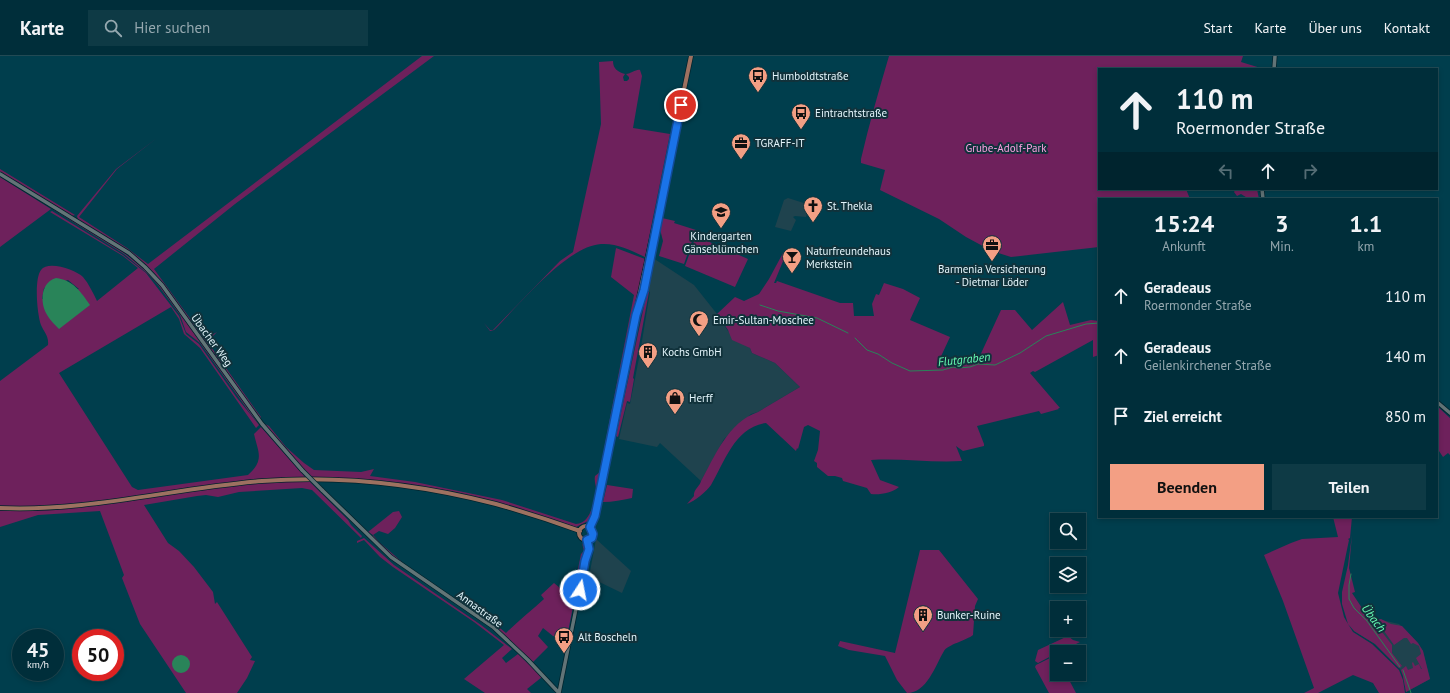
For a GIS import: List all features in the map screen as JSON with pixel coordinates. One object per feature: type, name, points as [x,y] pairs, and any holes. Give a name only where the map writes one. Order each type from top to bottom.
[{"type":"main road","points":[[590,527],[584,526],[580,531],[580,537],[587,540],[592,538],[593,534],[590,527],[595,516],[636,315],[644,290],[691,56]]},
{"type":"main road","points":[[1274,68],[1275,56]]},
{"type":"main road","name":"Übacher Weg","points":[[0,174],[119,247],[148,270],[162,285],[262,424],[302,470],[382,550]]},
{"type":"main road","points":[[1438,403],[1450,413]]},
{"type":"main road","points":[[0,508],[31,509],[66,507],[101,504],[212,487],[261,482],[338,480],[407,486],[462,496],[537,516],[580,531]]},
{"type":"main road","points":[[559,693],[585,561],[589,549],[587,540]]},
{"type":"main road","name":"Annastraße","points":[[382,550],[400,564],[493,627],[528,660],[559,693]]},
{"type":"shaded area","points":[[788,198],[810,205],[806,217],[793,217],[796,220],[791,231],[775,227],[784,200]]},
{"type":"shaded area","points":[[653,258],[694,285],[717,314],[728,331],[750,348],[752,353],[775,363],[800,387],[758,412],[751,414],[724,439],[701,481],[660,443],[657,447],[619,439],[627,403],[630,404],[640,353],[650,292],[647,291]]},
{"type":"shaded area","points":[[56,278],[67,281],[76,287],[90,305],[59,329],[46,314],[43,306],[43,292],[45,287],[51,280]]},
{"type":"shaded area","points":[[596,539],[631,571],[622,593],[589,577]]},
{"type":"shaded area","points":[[1377,619],[1399,624],[1418,643],[1423,651],[1430,679],[1406,692],[1400,669],[1375,644],[1354,631],[1370,621]]},
{"type":"shaded area","points":[[181,655],[187,658],[190,664],[187,670],[181,673],[175,670],[172,664],[175,658]]},
{"type":"green space","points":[[422,56],[434,56],[235,204],[154,269],[205,339],[217,332],[210,339],[211,347],[261,417],[260,419],[155,274],[132,253],[78,220],[77,216],[116,169],[157,138],[117,169],[79,217],[127,248],[148,264]]},
{"type":"green space","name":"Grube-Adolf-Park","points":[[889,56],[1243,56],[1241,62],[1261,68],[1098,68],[1098,190],[1186,190],[1190,198],[1098,198],[1098,247],[1011,257],[992,251],[966,237],[939,219],[880,190],[885,170],[861,163],[867,133]]},
{"type":"green space","points":[[613,61],[616,70],[625,74],[623,77],[624,81],[629,79],[626,74],[637,70],[640,70],[642,76],[633,128],[670,134],[645,257],[613,245],[601,244],[588,247],[573,255],[559,266],[529,293],[494,330],[490,331],[484,323],[490,330],[493,330],[560,261],[573,252],[601,124],[599,62]]},
{"type":"green space","points":[[0,169],[75,215],[72,216],[65,212],[0,172]]},
{"type":"green space","points":[[0,177],[51,209],[0,247]]},
{"type":"green space","points":[[1235,190],[1257,190],[1259,198],[1247,198],[1241,194],[1237,196],[1234,192]]},
{"type":"green space","points":[[55,209],[97,234],[123,252],[136,262],[159,284],[259,424],[200,343],[186,332],[180,315],[148,274],[124,254],[54,210]]},
{"type":"green space","points":[[52,211],[123,255],[146,273],[179,316],[186,334],[199,344],[237,398],[259,425],[256,428],[200,348],[184,334],[179,319],[171,307],[59,373],[132,487],[138,490],[248,475],[257,465],[259,456],[254,434],[261,427],[305,477],[362,536],[361,538],[312,490],[302,488],[239,492],[218,497],[206,495],[144,505],[168,543],[179,551],[194,567],[213,592],[215,604],[217,602],[252,657],[250,660],[255,661],[247,678],[237,693],[186,693],[140,624],[122,578],[124,575],[100,511],[38,515],[0,527],[0,381],[48,345],[47,337],[41,325],[37,305],[37,281],[41,270],[45,267],[56,266],[79,274],[83,277],[91,289],[97,301],[138,268],[123,256],[50,212]],"holes":[[[68,280],[79,289],[42,299],[44,288]]]},
{"type":"green space","points":[[662,218],[675,221],[674,223],[696,230],[684,264],[659,256],[663,241],[660,229]]},
{"type":"green space","points":[[696,236],[748,259],[735,287],[685,266]]},
{"type":"green space","points":[[616,248],[645,259],[606,450],[604,449],[634,295],[611,277]]},
{"type":"green space","points":[[783,253],[786,254],[774,283],[777,281],[840,303],[853,303],[854,316],[874,316],[872,304],[876,294],[879,295],[884,283],[903,289],[920,298],[910,320],[950,337],[937,365],[978,360],[1001,310],[1015,310],[1032,330],[1063,302],[1070,325],[1091,320],[1098,321],[1098,355],[1093,357],[1093,340],[1035,372],[1033,371],[1030,373],[1060,408],[1041,414],[1039,411],[977,426],[984,446],[963,451],[956,446],[962,461],[871,460],[880,480],[899,487],[889,492],[882,494],[871,494],[867,488],[843,481],[842,478],[828,476],[817,467],[817,463],[814,461],[818,450],[820,431],[808,425],[804,427],[798,449],[797,448],[796,451],[766,423],[755,426],[738,439],[726,457],[711,485],[700,496],[687,504],[694,496],[717,451],[738,423],[800,387],[775,363],[752,353],[750,348],[732,340],[728,330],[717,314],[735,297],[744,301],[759,294]]},
{"type":"green space","points":[[647,292],[649,292],[630,402],[627,401],[618,437],[616,436]]},
{"type":"green space","points":[[1438,407],[1450,418],[1450,455],[1448,453],[1443,457],[1439,451]]},
{"type":"green space","points":[[265,424],[269,426],[286,447],[314,470],[361,472],[374,469],[370,476],[415,482],[502,500],[576,524],[585,520],[591,511],[596,489],[595,476],[600,472],[602,459],[604,459],[593,511],[588,521],[576,527],[492,501],[445,490],[388,482],[312,477],[292,457],[265,426]]},
{"type":"green space","points":[[607,485],[633,489],[632,498],[603,502]]},
{"type":"green space","points":[[399,511],[402,517],[395,528],[388,534],[379,531],[373,535],[368,532],[393,512]]},
{"type":"green space","points":[[1333,518],[1352,518],[1350,538],[1348,539],[1338,593],[1344,617],[1353,632],[1372,644],[1399,670],[1403,680],[1405,693],[1379,693],[1373,683],[1353,675],[1318,693],[1304,693],[1314,688],[1283,601],[1264,555],[1302,539],[1338,537]]},
{"type":"green space","points":[[373,535],[402,562],[397,561],[372,537]]},
{"type":"green space","points":[[1352,535],[1349,568],[1355,592],[1352,593],[1370,620],[1381,619],[1391,624],[1402,626],[1418,643],[1423,651],[1430,679],[1406,692],[1401,670],[1406,666],[1408,670],[1413,668],[1413,662],[1415,666],[1419,664],[1422,669],[1416,658],[1421,654],[1419,646],[1413,643],[1411,644],[1407,638],[1404,638],[1394,645],[1384,631],[1383,624],[1375,626],[1382,627],[1382,632],[1392,645],[1392,653],[1402,666],[1399,668],[1375,644],[1354,631],[1348,624],[1342,604],[1342,592],[1348,565]]},
{"type":"green space","points":[[364,538],[394,565],[481,625],[512,649],[502,658],[506,663],[518,654],[542,677],[527,689],[531,693],[485,693],[464,679],[504,645],[474,622],[393,567],[380,557],[364,540],[357,543],[357,541]]},
{"type":"green space","points":[[920,550],[939,550],[978,599],[975,606],[973,635],[946,649],[930,678],[925,684],[914,692],[907,693],[897,680],[885,656],[849,650],[838,646],[840,641],[895,653]]},
{"type":"green space","points":[[584,551],[565,647],[563,638],[553,636],[543,628],[538,636],[548,647],[533,662],[484,618],[489,619],[506,633],[544,599],[541,595],[554,583],[572,598],[581,554]]},
{"type":"green space","points":[[1066,637],[1080,642],[1074,645],[1050,645],[1050,657],[1038,663],[1035,661],[1038,650]]},
{"type":"green space","points":[[1050,658],[1050,681],[1070,681],[1076,693],[1049,693],[1035,667],[1036,665]]},
{"type":"waterway","name":"Flutgraben","points":[[760,305],[778,311],[817,318],[848,333]]},
{"type":"waterway","name":"Flutgraben","points":[[855,338],[867,350],[878,354],[892,363],[910,371],[943,370],[953,367],[970,367],[978,364],[995,365],[1020,353],[1046,336],[1086,324],[1098,323]]},
{"type":"waterway","name":"Übach","points":[[1351,574],[1349,599],[1354,608],[1367,621],[1400,667]]},
{"type":"waterway","name":"Übach","points":[[1403,670],[1411,693]]},
{"type":"place","name":"Humboldtstraße","points":[[758,93]]},
{"type":"place","name":"Eintrachtstraße","points":[[801,130]]},
{"type":"place","name":"TGRAFF-IT","points":[[741,160]]},
{"type":"place","name":"St. Thekla","points":[[813,223]]},
{"type":"place","name":"Kindergarten Gänseblümchen","points":[[721,229]]},
{"type":"place","name":"Barmenia Versicherung - Dietmar Löder","points":[[992,262]]},
{"type":"place","name":"Naturfreundehaus Merkstein","points":[[792,274]]},
{"type":"place","name":"Emir-Sultan-Moschee","points":[[699,337]]},
{"type":"place","name":"Kochs GmbH","points":[[648,369]]},
{"type":"place","name":"Herff","points":[[675,415]]},
{"type":"place","name":"Bunker-Ruine","points":[[923,632]]},
{"type":"place","name":"Alt Boscheln","points":[[564,654]]},
{"type":"route","points":[[580,590],[585,561],[589,549],[587,540],[592,538],[593,535],[590,527],[595,516],[636,315],[641,304],[681,105]]}]
